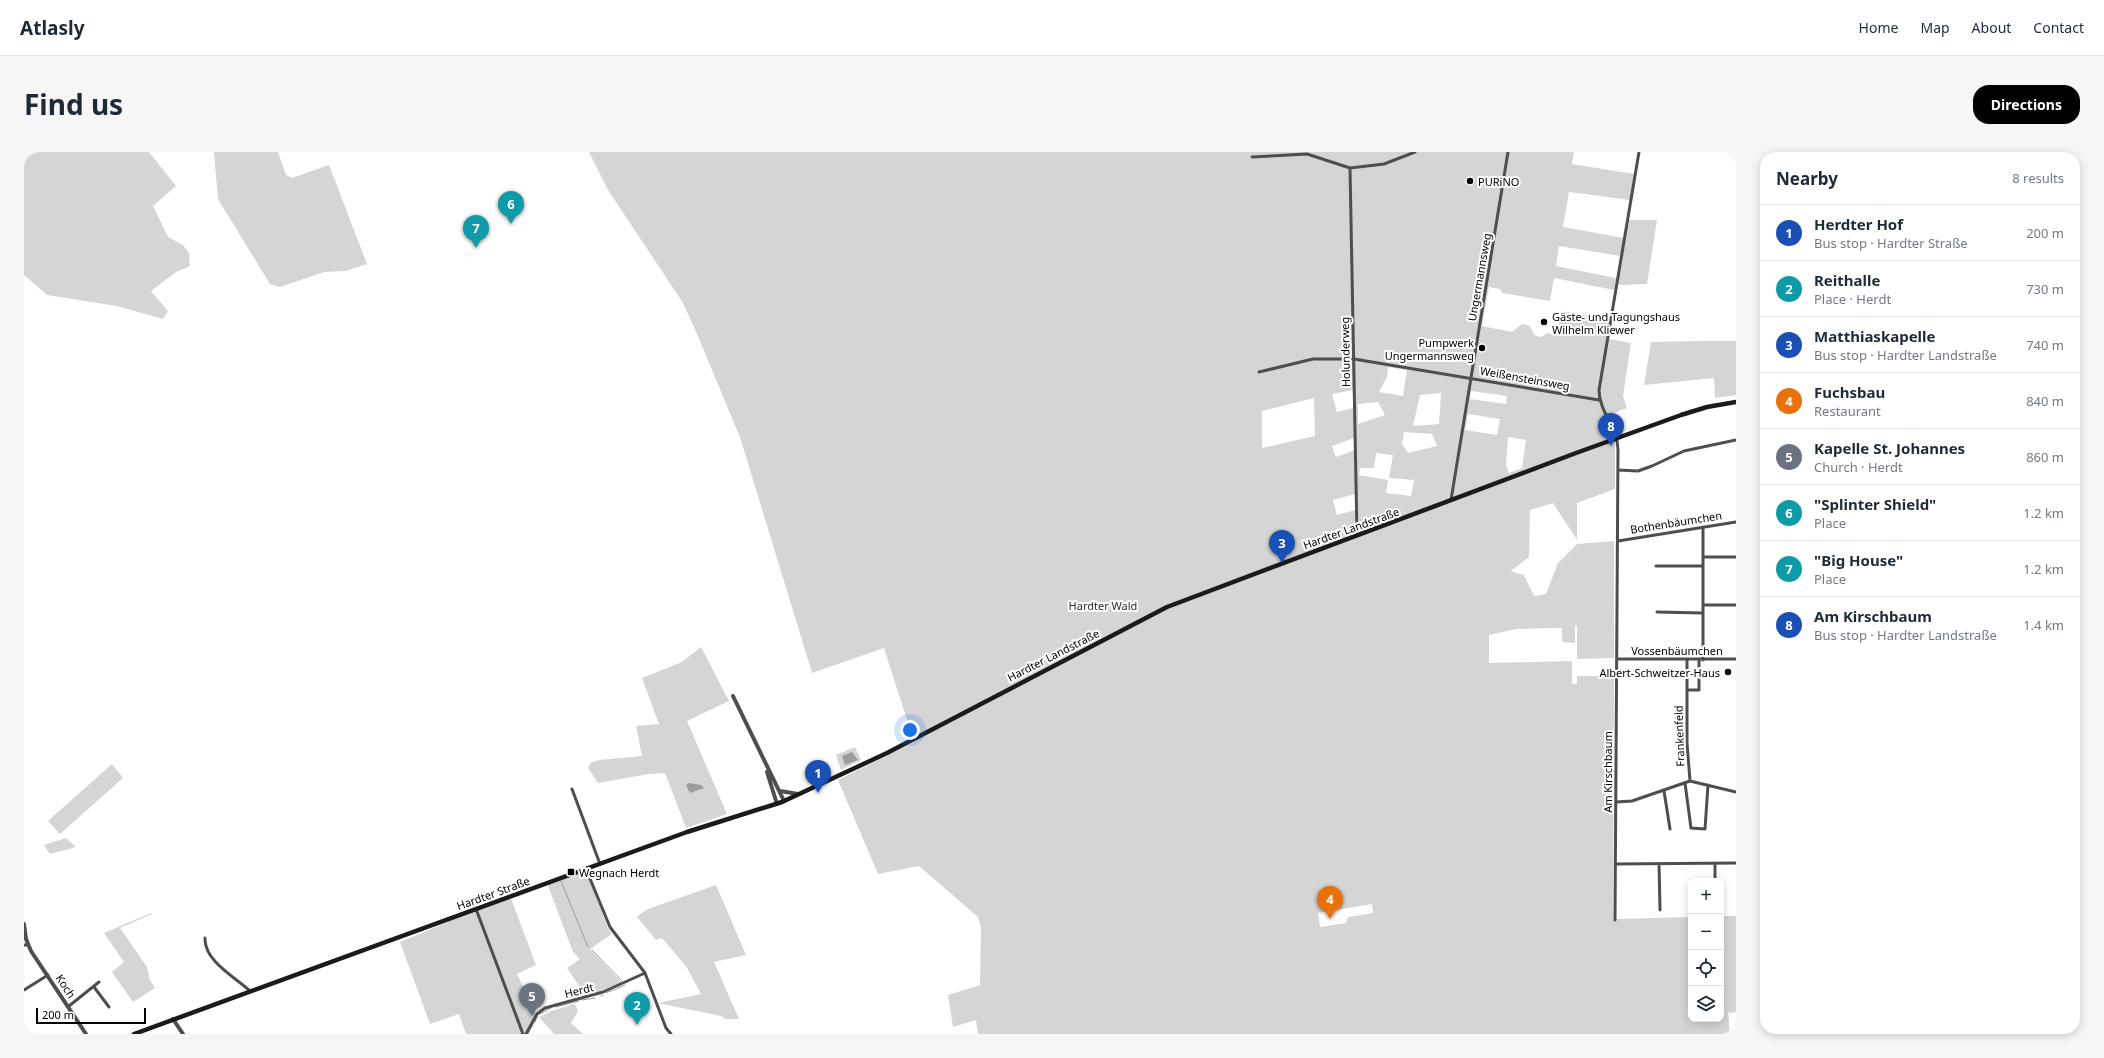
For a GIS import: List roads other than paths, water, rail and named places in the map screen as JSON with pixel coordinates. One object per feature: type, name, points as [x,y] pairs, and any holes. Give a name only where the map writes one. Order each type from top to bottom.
[{"type":"main road","name":"Hardter Landstraße","points":[[858,767],[1157,611],[1618,438],[1707,407],[1736,402]]},
{"type":"main road","name":"Hardter Straße","points":[[134,1034],[688,832],[784,802],[858,767]]},
{"type":"street","points":[[1252,157],[1307,154],[1350,168],[1384,164],[1415,152]]},
{"type":"street","name":"Ungermannsweg","points":[[1451,500],[1508,152]]},
{"type":"street","points":[[1599,400],[1639,152]]},
{"type":"street","name":"Holunderweg","points":[[1350,168],[1357,535]]},
{"type":"street","name":"Weißensteinsweg","points":[[1259,372],[1313,359],[1354,359],[1599,400]]},
{"type":"street","name":"Am Kirschbaum","points":[[1599,400],[1618,438],[1615,920]]},
{"type":"street","points":[[1618,470],[1638,471],[1684,451],[1736,440]]},
{"type":"street","name":"Bothenbäumchen","points":[[1618,541],[1736,522]]},
{"type":"street","points":[[1701,660],[1703,613],[1703,527]]},
{"type":"street","points":[[1703,557],[1736,557]]},
{"type":"street","points":[[1656,566],[1703,566]]},
{"type":"street","points":[[1703,605],[1736,605]]},
{"type":"street","points":[[1656,612],[1703,613]]},
{"type":"street","name":"Vossenbäumchen","points":[[1617,659],[1736,659]]},
{"type":"street","name":"Frankenfeld","points":[[1686,660],[1687,743],[1690,781]]},
{"type":"street","name":"Frankenfeld","points":[[1687,690],[1699,690],[1701,660]]},
{"type":"street","points":[[733,696],[784,802]]},
{"type":"street","points":[[766,766],[777,804]]},
{"type":"street","points":[[1616,802],[1632,801],[1690,781],[1736,792]]},
{"type":"street","points":[[1685,783],[1691,828],[1705,829],[1708,785]]},
{"type":"street","points":[[572,789],[600,864]]},
{"type":"street","points":[[780,791],[800,794]]},
{"type":"street","points":[[1664,791],[1670,829]]},
{"type":"street","points":[[1615,864],[1736,863]]},
{"type":"street","points":[[1659,864],[1660,910]]},
{"type":"street","points":[[1715,864],[1715,878]]},
{"type":"street","points":[[586,869],[610,927],[646,973],[666,1028],[671,1034]]},
{"type":"street","points":[[476,909],[523,1034]]},
{"type":"street","name":"Koch","points":[[24,924],[26,945],[48,975],[86,1034]]},
{"type":"street","points":[[205,938],[206,949],[211,957],[250,991]]},
{"type":"street","name":"Herdt","points":[[526,1034],[537,1014],[545,1008],[603,992],[646,973]]},
{"type":"street","name":"Koch","points":[[24,990],[48,975]]},
{"type":"street","name":"Koch","points":[[68,1006],[99,982]]},
{"type":"street","points":[[94,987],[109,1007]]},
{"type":"street","points":[[173,1019],[183,1034]]},
{"type":"waterway","points":[[561,881],[588,947]]},
{"type":"waterway","points":[[592,950],[622,981]]},
{"type":"waterway","points":[[614,990],[625,985]]},
{"type":"waterway","points":[[606,993],[613,990]]},
{"type":"waterway","points":[[582,1000],[595,998]]},
{"type":"waterway","points":[[556,1007],[579,1001]]},
{"type":"waterway","points":[[540,1014],[551,1008]]},
{"type":"waterway","points":[[528,1034],[533,1024]]},
{"type":"place","name":"PURiNO","points":[[1470,181]]},
{"type":"place","name":"\"Splinter Shield\"","points":[[511,224]]},
{"type":"place","name":"\"Big House\"","points":[[476,248]]},
{"type":"place","name":"Gäste- und Tagungshaus Wilhelm Kliewer","points":[[1544,322]]},
{"type":"place","name":"Pumpwerk Ungermannsweg","points":[[1482,348]]},
{"type":"place","name":"Am Kirschbaum","points":[[1611,446]]},
{"type":"place","name":"Matthiaskapelle","points":[[1282,563]]},
{"type":"place","name":"Albert-Schweitzer-Haus","points":[[1728,672]]},
{"type":"place","name":"Herdter Hof","points":[[818,793]]},
{"type":"place","name":"Wegnach Herdt","points":[[571,872]]},
{"type":"place","name":"Fuchsbau","points":[[1330,919]]},
{"type":"place","name":"Kapelle St. Johannes","points":[[532,1016]]},
{"type":"place","name":"Reithalle","points":[[637,1025]]},
{"type":"park label","name":"Hardter Wald","points":[[1103,605]]}]
